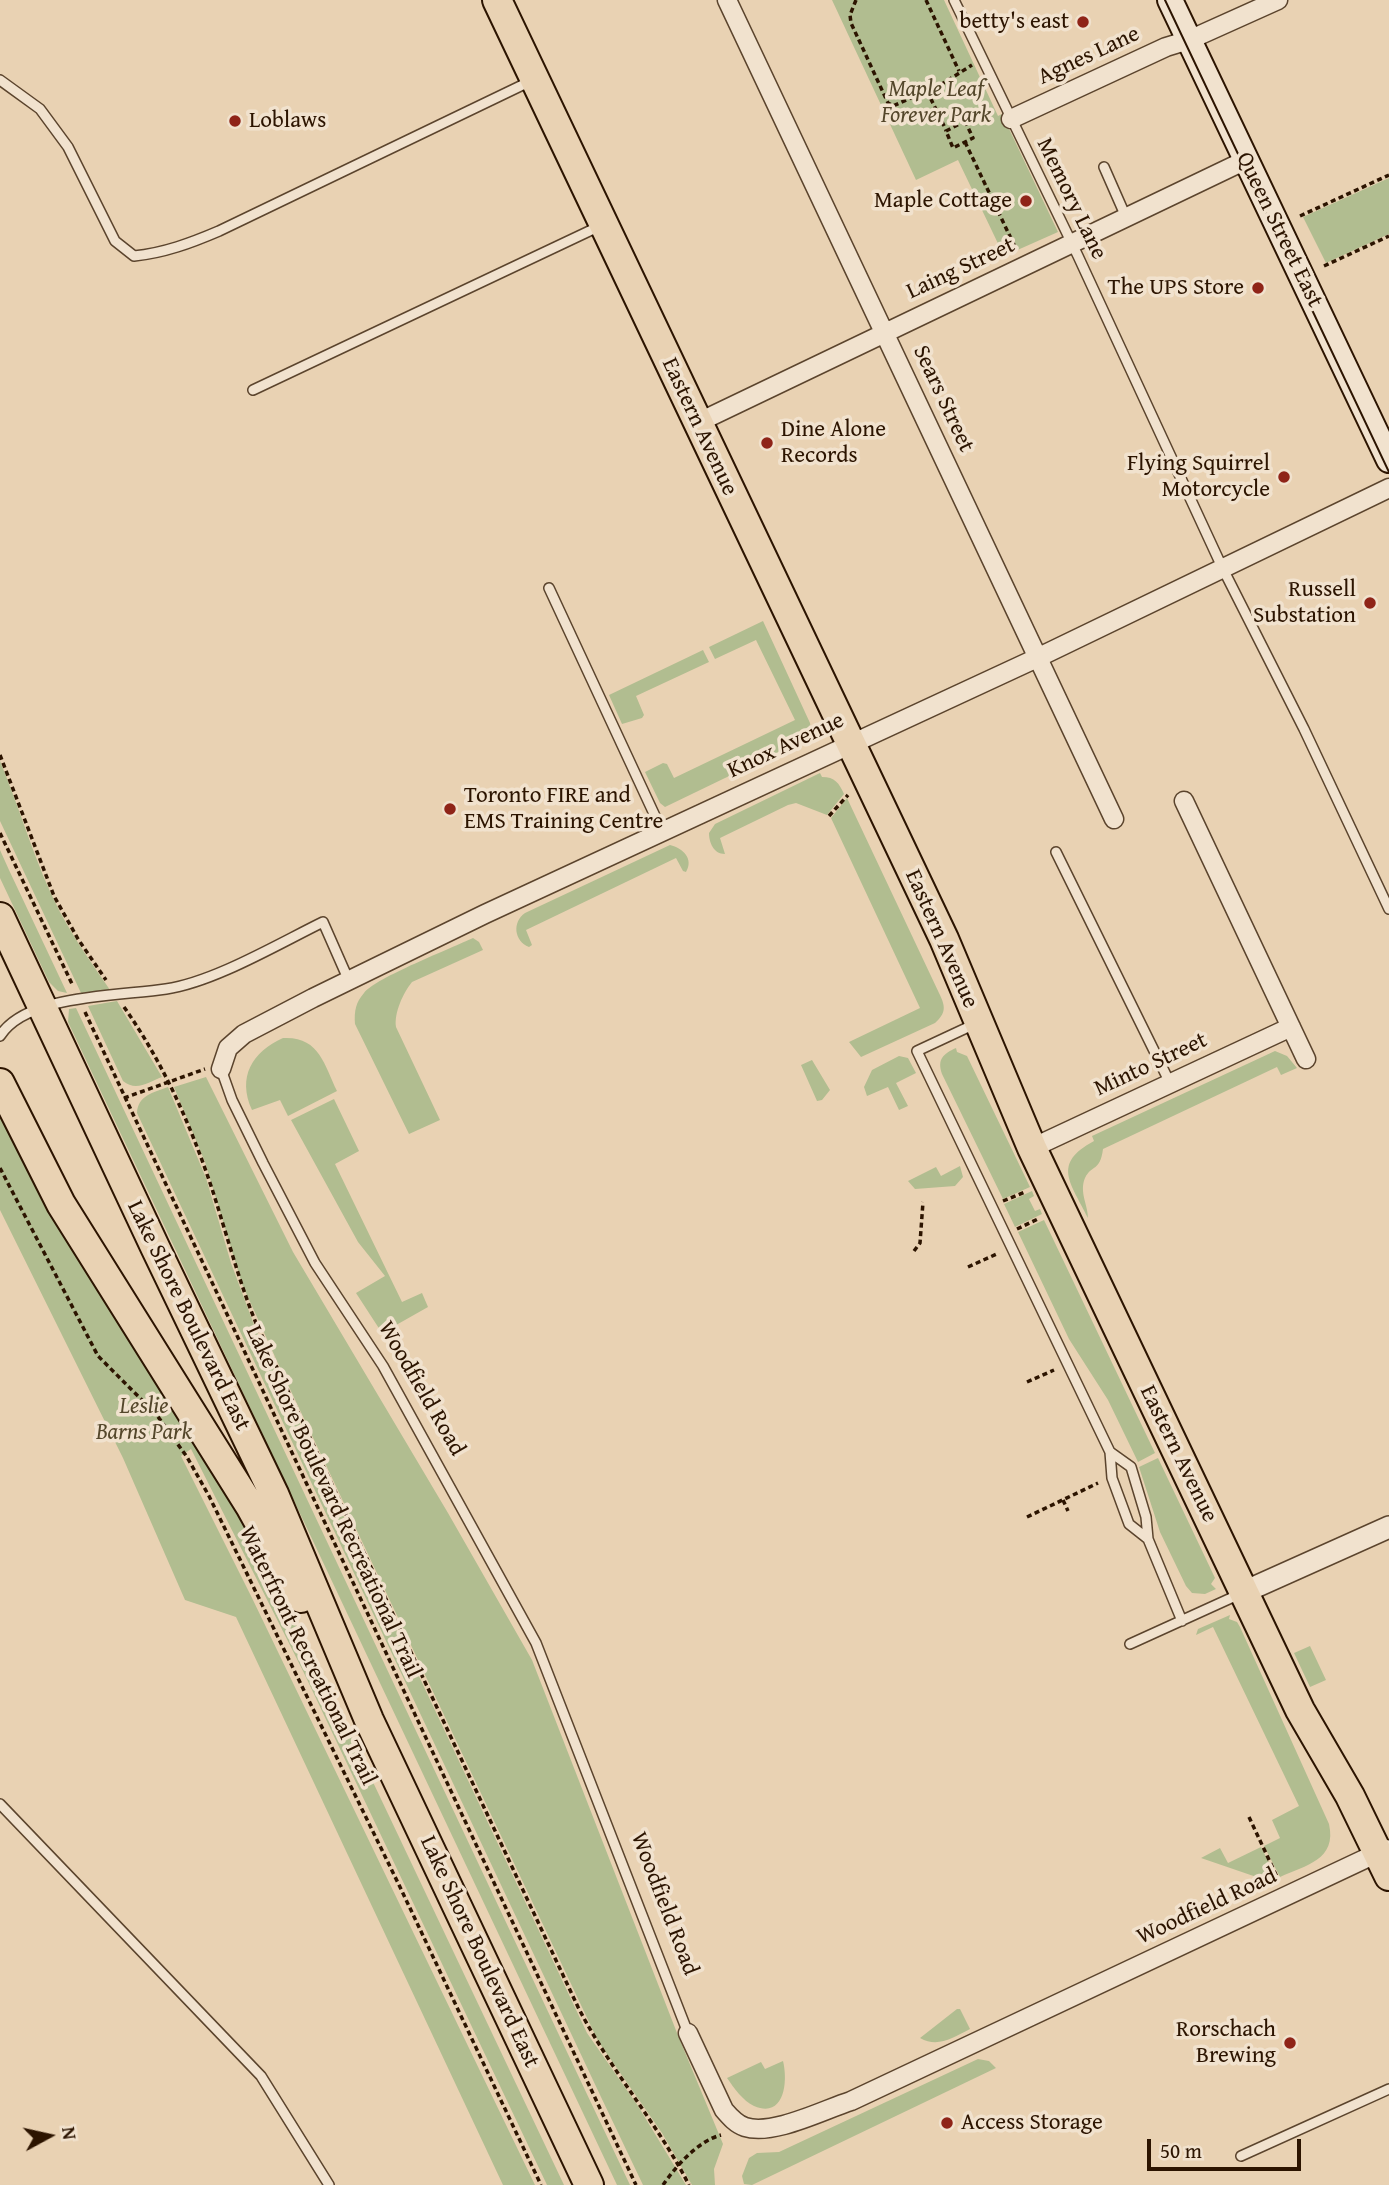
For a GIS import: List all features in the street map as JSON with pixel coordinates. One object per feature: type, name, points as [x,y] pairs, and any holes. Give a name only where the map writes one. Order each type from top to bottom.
[{"type":"main road","name":"Eastern Avenue","points":[[497,0],[944,939],[1032,1148],[1300,1710],[1385,1859]]},
{"type":"main road","name":"Queen Street East","points":[[1170,0],[1246,160],[1382,427],[1389,460]]},
{"type":"main road","name":"Lake Shore Boulevard East","points":[[0,916],[274,1494],[369,1720],[589,2185]]},
{"type":"main road","name":"Lake Shore Boulevard East","points":[[0,1083],[61,1204],[250,1506],[369,1720]]},
{"type":"street","name":"Sears Street","points":[[727,0],[1114,819]]},
{"type":"street","name":"Agnes Lane","points":[[1011,119],[1166,47],[1189,40],[1278,0]]},
{"type":"street","name":"Laing Street","points":[[697,423],[1246,160]]},
{"type":"street","name":"Knox Avenue","points":[[221,1069],[228,1048],[244,1034],[349,981],[662,831],[1037,658],[1389,488]]},
{"type":"street","points":[[1184,801],[1306,1059]]},
{"type":"street","name":"Minto Street","points":[[1032,1148],[1291,1027]]},
{"type":"street","points":[[1244,1592],[1389,1527]]},
{"type":"street","name":"Woodfield Road","points":[[688,2033],[724,2110],[733,2120],[746,2127],[771,2128],[851,2101],[1385,1859]]},
{"type":"lane","name":"Memory Lane","points":[[954,0],[1223,567],[1304,729],[1389,909]]},
{"type":"lane","points":[[0,80],[40,109],[68,147],[115,241],[134,256],[182,246],[219,231],[535,79]]},
{"type":"lane","points":[[1104,167],[1126,218]]},
{"type":"lane","points":[[253,390],[603,225]]},
{"type":"lane","points":[[549,588],[662,831]]},
{"type":"lane","points":[[1056,852],[1170,1083]]},
{"type":"lane","points":[[0,1036],[5,1028],[41,1006],[166,989],[199,981],[323,922],[349,981]]},
{"type":"lane","points":[[978,1023],[916,1051],[1110,1452],[1112,1478],[1129,1524],[1148,1539]]},
{"type":"lane","name":"Woodfield Road","points":[[221,1069],[232,1100],[315,1263],[383,1366],[536,1643],[688,2033]]},
{"type":"lane","points":[[1110,1452],[1131,1467],[1146,1517],[1148,1539],[1182,1621]]},
{"type":"lane","points":[[1130,1644],[1244,1592]]},
{"type":"lane","points":[[0,1804],[261,2076],[329,2185]]},
{"type":"lane","points":[[1241,2157],[1389,2089]]},
{"type":"path","points":[[856,0],[850,15],[851,23],[888,103],[893,106],[927,91],[983,60]]},
{"type":"path","points":[[926,0],[959,72]]},
{"type":"path","points":[[927,91],[953,148],[973,138],[965,121],[946,131]]},
{"type":"path","points":[[965,142],[1019,254]]},
{"type":"path","points":[[1300,216],[1389,175]]},
{"type":"path","points":[[1324,266],[1389,236]]},
{"type":"path","points":[[0,755],[54,895],[78,939],[137,1026],[169,1081],[201,1157],[241,1288],[261,1335],[578,2007],[594,2039],[652,2121],[689,2185]]},
{"type":"path","points":[[829,817],[848,794]]},
{"type":"path","name":"Lake Shore Boulevard Recreational Trail","points":[[0,833],[636,2185]]},
{"type":"path","points":[[124,1098],[203,1069],[221,1069]]},
{"type":"path","name":"Waterfront Recreational Trail","points":[[0,1168],[98,1356],[156,1414],[187,1457],[209,1496],[389,1863],[541,2185]]},
{"type":"path","points":[[1003,1201],[1034,1188]]},
{"type":"path","points":[[914,1251],[920,1242],[923,1202]]},
{"type":"path","points":[[1016,1229],[1047,1216]]},
{"type":"path","points":[[968,1267],[999,1253]]},
{"type":"path","points":[[1027,1382],[1055,1369]]},
{"type":"path","points":[[1027,1517],[1104,1480]]},
{"type":"path","points":[[1062,1500],[1068,1511]]},
{"type":"path","points":[[1249,1817],[1279,1880]]},
{"type":"path","points":[[663,2185],[678,2165],[713,2137],[746,2127]]},
{"type":"green space","name":"Maple Leaf Forever Park","points":[[832,0],[944,0],[998,116],[1002,114],[1058,232],[1004,256],[958,160],[916,180]]},
{"type":"green space","points":[[1389,178],[1389,234],[1326,263],[1303,217]]},
{"type":"green space","points":[[763,621],[810,723],[812,736],[665,807],[660,803],[645,772],[663,763],[667,764],[674,778],[795,720],[756,640],[715,659],[709,647]]},
{"type":"green space","points":[[703,650],[709,662],[636,696],[644,715],[622,724],[609,695]]},
{"type":"green space","points":[[0,761],[51,894],[110,990],[81,993],[0,821]]},
{"type":"green space","points":[[820,773],[822,777],[836,781],[844,794],[827,815],[796,803],[788,805],[720,838],[725,854],[713,847],[709,833],[715,824]]},
{"type":"green space","points":[[847,798],[944,1006],[943,1013],[935,1023],[861,1057],[849,1042],[920,1008],[831,818]]},
{"type":"green space","points":[[670,845],[686,855],[689,863],[686,872],[676,858],[526,930],[532,945],[529,947],[520,940],[516,931],[518,921],[525,913]]},
{"type":"green space","points":[[0,850],[67,993],[58,991],[49,982],[0,878]]},
{"type":"green space","points":[[473,938],[483,950],[412,982],[402,997],[396,1027],[440,1120],[409,1134],[355,1024],[356,1007],[364,993],[383,979]]},
{"type":"green space","points":[[117,1001],[162,1077],[138,1086],[123,1081],[88,1006]]},
{"type":"green space","points":[[76,1008],[630,2185],[617,2185],[68,1022],[69,1009]]},
{"type":"green space","points":[[283,1038],[305,1042],[312,1047],[324,1062],[337,1091],[288,1116],[280,1100],[252,1110],[246,1087],[250,1067],[263,1051]]},
{"type":"green space","points":[[956,1048],[957,1052],[967,1056],[1030,1187],[1003,1199],[942,1074],[942,1058]]},
{"type":"green space","points":[[1275,1051],[1287,1056],[1297,1068],[1281,1075],[1277,1067],[1103,1149],[1098,1165],[1083,1183],[1088,1218],[1068,1175],[1073,1158],[1094,1141],[1092,1136]]},
{"type":"green space","points":[[899,1056],[908,1058],[916,1073],[896,1083],[908,1106],[899,1110],[888,1087],[867,1096],[864,1087],[872,1070]]},
{"type":"green space","points":[[812,1060],[830,1090],[822,1100],[817,1101],[801,1065]]},
{"type":"green space","points":[[206,1077],[293,1252],[532,1660],[723,2144],[714,2169],[715,2185],[692,2185],[662,2133],[598,2041],[281,1370],[242,1284],[205,1162],[174,1087]]},
{"type":"green space","points":[[168,1087],[206,1178],[231,1263],[256,1330],[587,2033],[638,2106],[686,2185],[643,2185],[601,2097],[137,1113],[143,1098]]},
{"type":"green space","points":[[334,1099],[359,1151],[335,1164],[402,1302],[422,1293],[428,1307],[382,1333],[356,1293],[385,1276],[358,1242],[291,1120]]},
{"type":"green space","name":"Leslie Barns Park","points":[[0,1108],[210,1459],[261,1556],[326,1683],[564,2185],[547,2185],[303,1671],[191,1449],[181,1456],[535,2185],[503,2185],[236,1617],[185,1600],[123,1458],[0,1210]]},
{"type":"green space","points":[[960,1166],[963,1177],[955,1186],[915,1189],[908,1181],[936,1167],[941,1176]]},
{"type":"green space","points":[[1032,1191],[1034,1196],[1029,1199],[1035,1211],[1040,1209],[1042,1214],[1015,1227],[1004,1204]]},
{"type":"green space","points":[[1044,1220],[1155,1453],[1138,1462],[1108,1400],[1069,1339],[1018,1232]]},
{"type":"green space","points":[[1158,1458],[1215,1578],[1211,1584],[1216,1589],[1205,1594],[1192,1593],[1186,1586],[1160,1532],[1139,1467]]},
{"type":"green space","points":[[1230,1615],[1229,1619],[1237,1622],[1240,1627],[1329,1824],[1330,1836],[1324,1853],[1317,1860],[1280,1877],[1264,1846],[1280,1838],[1272,1820],[1299,1806],[1213,1627],[1196,1635],[1198,1629]]},
{"type":"green space","points":[[1310,1646],[1326,1680],[1310,1687],[1294,1653]]},
{"type":"green space","points":[[1261,1847],[1277,1878],[1271,1882],[1201,1858],[1220,1848],[1228,1863]]},
{"type":"green space","points":[[960,2009],[970,2029],[939,2042],[920,2038]]},
{"type":"green space","points":[[978,2059],[989,2061],[996,2068],[752,2185],[744,2184],[742,2176],[749,2158],[757,2153],[779,2152]]},
{"type":"green space","points":[[783,2061],[785,2078],[782,2096],[772,2107],[764,2109],[750,2104],[727,2078],[761,2062],[765,2069]]},
{"type":"tram line","points":[[1165,0],[1389,472]]},
{"type":"place","name":"betty's east","points":[[1083,22]]},
{"type":"place","name":"Loblaws","points":[[235,121]]},
{"type":"place","name":"Maple Cottage","points":[[1026,201]]},
{"type":"place","name":"The UPS Store","points":[[1258,288]]},
{"type":"place","name":"Dine Alone Records","points":[[767,443]]},
{"type":"place","name":"Flying Squirrel Motorcycle","points":[[1284,477]]},
{"type":"place","name":"Russell Substation","points":[[1370,603]]},
{"type":"place","name":"Toronto FIRE and EMS Training Centre","points":[[450,809]]},
{"type":"place","name":"Rorschach Brewing","points":[[1290,2043]]},
{"type":"place","name":"Access Storage","points":[[947,2123]]}]
